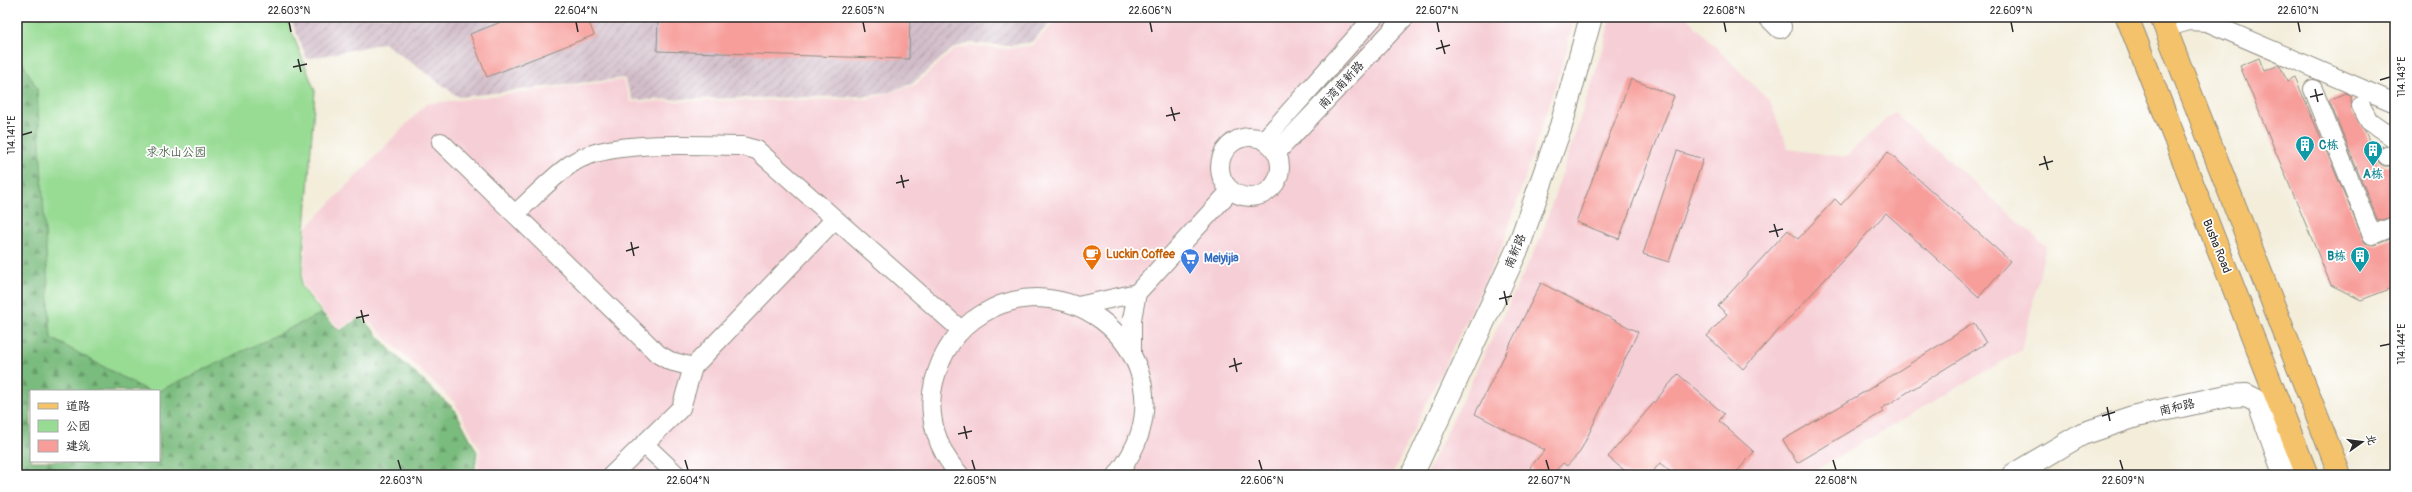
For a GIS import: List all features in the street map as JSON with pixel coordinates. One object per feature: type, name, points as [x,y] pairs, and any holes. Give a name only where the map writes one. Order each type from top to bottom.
[{"type":"main road","name":"Busha Road","points":[[2127,17],[2306,472]]},
{"type":"main road","points":[[2163,22],[2340,475]]},
{"type":"street","name":"南湾南新路","points":[[1270,147],[1374,17]]},
{"type":"street","name":"南湾南新路","points":[[1270,147],[1405,17]]},
{"type":"street","name":"南新路","points":[[1412,475],[1518,248],[1560,126],[1591,17]]},
{"type":"street","points":[[2163,22],[2188,19],[2207,22],[2395,103]]},
{"type":"street","points":[[2313,89],[2317,114],[2353,205],[2372,235],[2388,231]]},
{"type":"street","points":[[2361,106],[2369,121],[2395,139]]},
{"type":"street","points":[[1245,137],[1270,147],[1279,171],[1277,180],[1271,188],[1256,196],[1239,195],[1231,190],[1220,173],[1222,154],[1229,145],[1245,137]]},
{"type":"street","points":[[441,142],[658,354],[670,361],[693,367]]},
{"type":"street","points":[[515,214],[575,162],[602,151],[645,147],[742,146],[757,150],[961,330]]},
{"type":"street","points":[[1132,356],[1132,319],[1136,293],[1231,190]]},
{"type":"street","points":[[612,475],[681,408],[693,367],[835,219]]},
{"type":"street","points":[[1078,306],[1136,293]]},
{"type":"street","points":[[960,475],[945,455],[938,438],[932,406],[937,370],[948,347],[961,330],[989,310],[1016,300],[1043,298],[1078,306],[1096,315],[1109,325],[1123,341],[1132,356],[1141,381],[1143,414],[1135,447],[1117,475]]},
{"type":"street","name":"南和路","points":[[2013,475],[2082,434],[2136,416],[2227,396],[2246,395],[2258,401],[2281,465],[2286,472],[2294,474],[2306,472]]},
{"type":"street","points":[[644,444],[677,475]]},
{"type":"shaded area","points":[[290,17],[1056,17],[1032,42],[1009,46],[970,43],[953,48],[913,83],[889,92],[867,96],[633,100],[624,78],[459,97],[384,43],[307,59]]},
{"type":"shaded area","points":[[1059,17],[1574,17],[1566,52],[1504,242],[1392,475],[477,475],[480,449],[455,403],[362,315],[340,328],[324,313],[303,285],[307,227],[426,104],[623,80],[631,102],[867,99],[915,85],[955,49],[971,46],[1008,49],[1033,45]]},
{"type":"shaded area","points":[[1610,17],[1686,17],[1770,102],[1788,149],[1845,157],[1894,112],[2046,246],[2022,350],[1807,475],[1426,475],[1541,237],[1603,49]]},
{"type":"green space","name":"求水山公园","points":[[17,17],[286,17],[315,91],[301,286],[322,313],[160,391],[146,390],[51,338],[37,88],[17,53]]},
{"type":"green space","points":[[17,53],[37,88],[51,338],[146,390],[30,390],[30,462],[160,462],[160,391],[322,313],[340,331],[361,317],[393,353],[455,410],[477,452],[474,475],[17,475]]},
{"type":"building","points":[[514,17],[587,17],[594,35],[487,77],[470,34]]},
{"type":"building","points":[[658,17],[910,17],[909,59],[657,51]]},
{"type":"building","name":"C栋","points":[[2259,58],[2264,71],[2280,65],[2287,81],[2295,77],[2365,243],[2375,245],[2395,237],[2395,287],[2361,300],[2331,285],[2240,66]]},
{"type":"building","points":[[1631,79],[1674,96],[1619,239],[1576,222]]},
{"type":"building","name":"A栋","points":[[2345,93],[2351,96],[2352,111],[2365,131],[2373,150],[2383,146],[2377,154],[2379,163],[2384,166],[2391,166],[2395,177],[2395,216],[2378,221],[2329,100]]},
{"type":"building","points":[[1677,151],[1703,159],[1669,262],[1643,254]]},
{"type":"building","points":[[1888,152],[2010,261],[1979,297],[1886,213],[1743,369],[1707,336],[1727,314],[1718,306],[1788,230],[1798,239],[1835,199],[1841,205]]},
{"type":"building","points":[[1541,283],[1638,332],[1580,452],[1567,466],[1563,463],[1552,475],[1538,475],[1530,467],[1545,450],[1475,414]]},
{"type":"building","points":[[1974,323],[1986,343],[1881,409],[1883,412],[1797,463],[1783,440],[1876,385]]},
{"type":"building","points":[[1678,374],[1724,414],[1719,421],[1754,452],[1734,475],[1674,475],[1660,463],[1650,475],[1630,475],[1608,457]]},
{"type":"place","name":"C栋","points":[[2305,162]]},
{"type":"place","name":"A栋","points":[[2373,167]]},
{"type":"place","name":"Luckin Coffee","points":[[1092,271]]},
{"type":"place","name":"B栋","points":[[2360,273]]},
{"type":"place","name":"Meiyijia","points":[[1190,275]]}]
